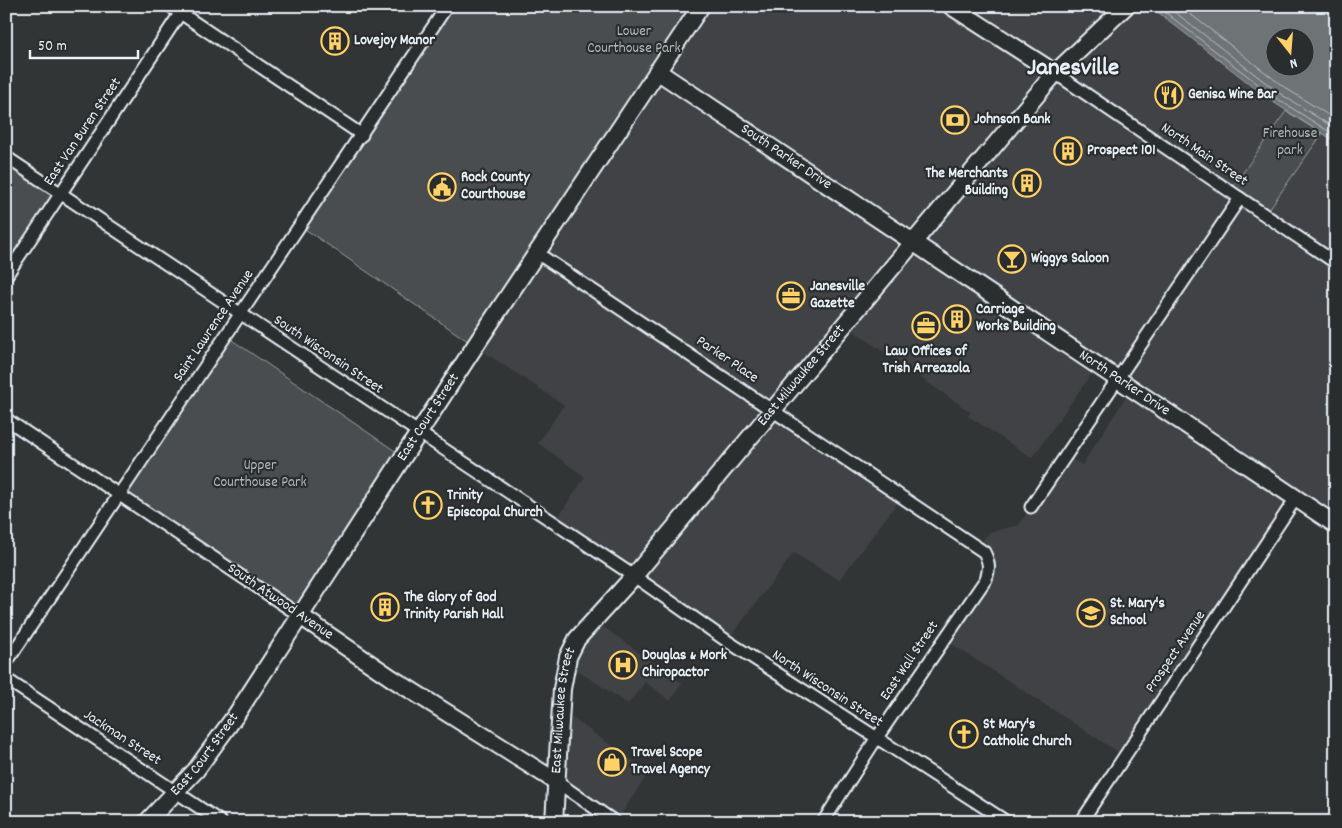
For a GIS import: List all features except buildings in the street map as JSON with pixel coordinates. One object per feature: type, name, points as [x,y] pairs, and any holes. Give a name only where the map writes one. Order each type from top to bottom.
[{"type":"main road","name":"East Court Street","points":[[147,822],[196,770],[236,715],[299,615],[537,252],[701,6]]},
{"type":"main road","points":[[951,6],[1055,73]]},
{"type":"main road","name":"East Milwaukee Street","points":[[554,821],[562,688],[571,649],[1055,73],[1124,7]]},
{"type":"main road","name":"South Parker Drive","points":[[657,72],[914,242]]},
{"type":"main road","name":"North Parker Drive","points":[[914,242],[1336,525]]},
{"type":"main road","name":"South Atwood Avenue","points":[[299,615],[399,683],[557,782]]},
{"type":"street","points":[[170,6],[183,10],[362,135]]},
{"type":"street","name":"Saint Lawrence Avenue","points":[[6,663],[447,6]]},
{"type":"street","name":"East Van Buren Street","points":[[6,276],[183,10]]},
{"type":"street","name":"North Main Street","points":[[1055,73],[1336,263]]},
{"type":"street","name":"South Wisconsin Street","points":[[6,157],[634,576]]},
{"type":"street","points":[[1031,507],[1240,198]]},
{"type":"street","name":"Parker Place","points":[[537,252],[984,552],[990,568]]},
{"type":"street","name":"South Atwood Avenue","points":[[6,419],[299,615]]},
{"type":"street","name":"Prospect Avenue","points":[[1081,822],[1296,498]]},
{"type":"street","name":"East Wall Street","points":[[822,822],[876,738],[986,579],[990,568]]},
{"type":"street","name":"North Wisconsin Street","points":[[634,576],[727,641],[1007,822]]},
{"type":"street","name":"Jackman Street","points":[[6,680],[221,822]]},
{"type":"street","points":[[557,782],[615,822]]},
{"type":"shaded area","points":[[701,6],[1150,6],[1273,102],[1336,142],[1336,525],[1296,499],[1124,756],[944,639],[990,568],[976,547],[990,532],[1019,525],[1065,455],[1082,465],[1131,389],[1097,366],[1032,458],[968,416],[970,412],[845,325],[774,410],[902,497],[839,580],[794,553],[727,641],[554,523],[585,477],[538,443],[564,405],[475,346]]},
{"type":"shaded area","points":[[594,620],[682,683],[670,701],[645,682],[628,704],[566,663]]},
{"type":"shaded area","points":[[561,710],[649,772],[616,822],[557,782]]},
{"type":"green space","name":"Lower Courthouse Park","points":[[447,6],[701,6],[475,346],[299,225]]},
{"type":"green space","name":"Firehouse park","points":[[1286,111],[1322,134],[1265,215],[1230,191]]},
{"type":"green space","points":[[6,157],[59,194],[6,276]]},
{"type":"green space","name":"Upper Courthouse Park","points":[[226,336],[404,457],[299,615],[119,493]]},
{"type":"water","points":[[1150,6],[1336,6],[1336,142],[1273,102]]},
{"type":"place","name":"Lovejoy Manor","points":[[335,41]]},
{"type":"place","name":"Genisa Wine Bar","points":[[1169,95]]},
{"type":"place","name":"Johnson Bank","points":[[955,120]]},
{"type":"place","name":"Prospect 101","points":[[1068,151]]},
{"type":"place","name":"The Merchants Building","points":[[1027,183]]},
{"type":"place","name":"Rock County Courthouse","points":[[442,187]]},
{"type":"place","name":"Wiggys Saloon","points":[[1012,259]]},
{"type":"place","name":"Janesville Gazette","points":[[791,296]]},
{"type":"place","name":"Carriage Works Building","points":[[957,319]]},
{"type":"place","name":"Law Offices of Trish Arreazola","points":[[926,326]]},
{"type":"place","name":"Trinity Episcopal Church","points":[[428,505]]},
{"type":"place","name":"The Glory of God Trinity Parish Hall","points":[[385,607]]},
{"type":"place","name":"St. Mary's School","points":[[1091,613]]},
{"type":"place","name":"Douglas & Mork Chiropactor","points":[[623,665]]},
{"type":"place","name":"St Mary's Catholic Church","points":[[964,734]]},
{"type":"place","name":"Travel Scope Travel Agency","points":[[612,762]]},
{"type":"district","name":"Janesville","points":[[1073,69]]}]
